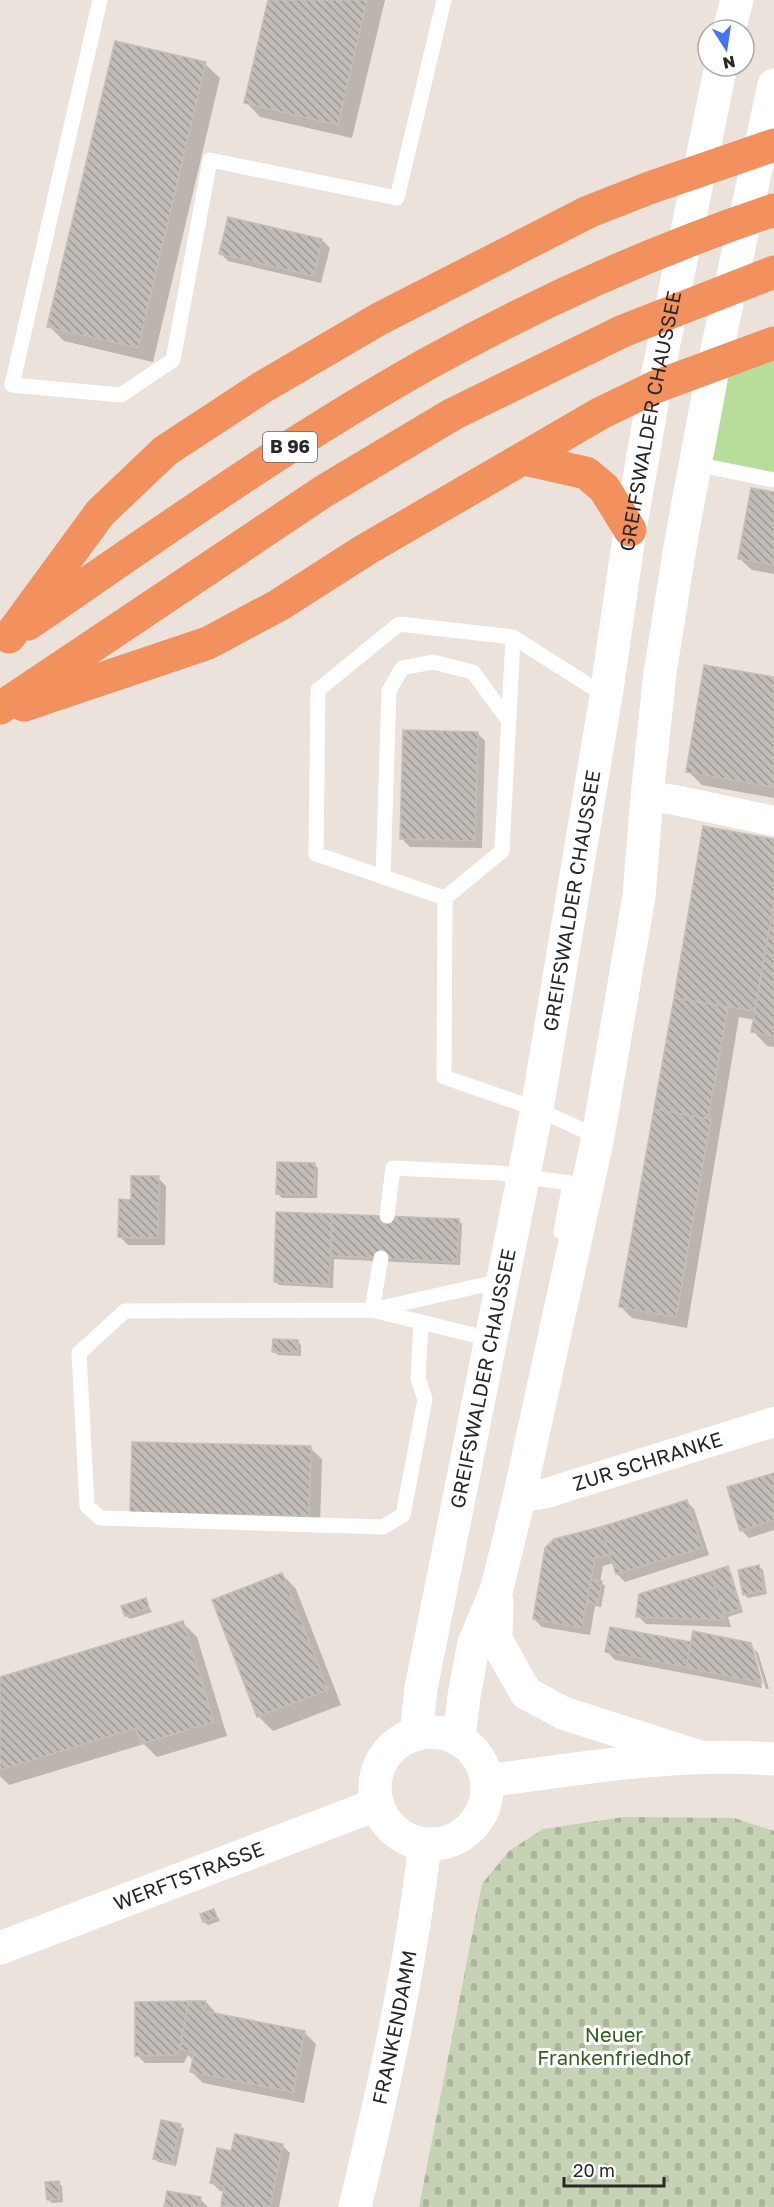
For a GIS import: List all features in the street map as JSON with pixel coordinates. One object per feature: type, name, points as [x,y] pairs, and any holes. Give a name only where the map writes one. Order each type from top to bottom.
[{"type":"highway","points":[[4,640],[100,513],[165,451],[261,388],[399,309],[588,212],[767,147]]},
{"type":"highway","name":"B 96","points":[[4,640],[269,461],[427,364],[588,284],[646,258],[774,210]]},
{"type":"highway","name":"B 96","points":[[0,708],[324,491],[453,414],[622,331],[774,272]]},
{"type":"highway","points":[[0,713],[207,643],[279,605],[365,550],[601,413],[655,387],[774,344]]},
{"type":"highway","points":[[524,459],[586,473],[604,488],[630,530]]},
{"type":"main road","points":[[732,18],[737,0]]},
{"type":"main road","name":"GREIFSWALDER CHAUSSEE","points":[[417,1735],[421,1688],[537,1109],[655,387],[718,78]]},
{"type":"main road","points":[[459,1740],[474,1643],[497,1588],[519,1498],[598,1137],[639,896],[660,673],[714,364],[767,147],[774,85]]},
{"type":"main road","points":[[497,1588],[496,1640],[526,1693],[563,1713],[700,1756]]},
{"type":"main road","points":[[431,1732],[445,1734],[459,1740],[472,1750],[482,1764],[487,1781],[487,1798],[481,1814],[458,1838],[442,1844],[425,1844],[414,1841],[395,1831],[382,1814],[378,1804],[376,1782],[382,1762],[396,1745],[417,1735],[431,1732]]},
{"type":"main road","points":[[487,1781],[617,1763],[700,1756],[774,1760]]},
{"type":"main road","name":"WERFTSTRASSE","points":[[0,1948],[378,1804]]},
{"type":"main road","name":"FRANKENDAMM","points":[[355,2207],[395,2028],[415,1923],[425,1844]]},
{"type":"street","points":[[647,796],[774,821]]},
{"type":"street","name":"ZUR SCHRANKE","points":[[519,1498],[547,1493],[774,1422]]},
{"type":"lane","points":[[100,0],[12,385],[121,395],[173,360],[210,160],[396,198],[444,0]]},
{"type":"lane","points":[[695,464],[774,480]]},
{"type":"lane","points":[[445,898],[316,854],[318,690],[399,624],[513,637],[606,696]]},
{"type":"lane","points":[[445,898],[502,851],[513,637]]},
{"type":"lane","points":[[382,877],[389,691],[402,668],[433,662],[473,672],[509,721]]},
{"type":"lane","points":[[445,898],[444,1077],[537,1109],[598,1137]]},
{"type":"lane","points":[[387,1216],[393,1168],[523,1176],[570,1183],[557,1255],[567,1281]]},
{"type":"lane","points":[[372,1311],[381,1258]]},
{"type":"lane","points":[[372,1311],[501,1281]]},
{"type":"lane","points":[[421,1322],[418,1379],[424,1399],[403,1515],[383,1527],[100,1518],[87,1506],[79,1353],[125,1311],[372,1311],[421,1322],[490,1339]]},
{"type":"green space","points":[[774,343],[774,480],[695,464],[714,364]]},
{"type":"green space","name":"Neuer Frankenfriedhof","points":[[624,1817],[734,1818],[774,1831],[774,2207],[419,2207],[482,1884],[509,1851],[543,1829]]},
{"type":"building","points":[[268,0],[367,0],[338,125],[244,103]]},
{"type":"building","points":[[115,41],[206,62],[138,348],[47,327]]},
{"type":"building","points":[[228,217],[322,239],[314,276],[219,254]]},
{"type":"building","points":[[751,488],[774,492],[774,565],[738,559]]},
{"type":"building","points":[[704,665],[774,677],[774,787],[686,772]]},
{"type":"building","points":[[403,730],[478,732],[475,841],[400,839]]},
{"type":"building","points":[[703,826],[774,839],[774,902],[755,1011],[674,998]]},
{"type":"building","points":[[774,902],[774,1036],[751,1032]]},
{"type":"building","points":[[674,998],[728,1007],[708,1119],[654,1109]]},
{"type":"building","points":[[654,1109],[711,1119],[676,1317],[619,1307]]},
{"type":"building","points":[[277,1162],[315,1163],[314,1195],[276,1194]]},
{"type":"building","points":[[131,1176],[159,1176],[158,1238],[118,1237],[119,1199],[131,1200]]},
{"type":"building","points":[[276,1212],[332,1214],[329,1285],[274,1282]]},
{"type":"building","points":[[332,1214],[459,1219],[457,1262],[331,1256]]},
{"type":"building","points":[[273,1339],[298,1340],[298,1353],[272,1352]]},
{"type":"building","points":[[132,1442],[311,1446],[309,1516],[130,1513]]},
{"type":"building","points":[[774,1473],[774,1520],[740,1531],[727,1487]]},
{"type":"building","points":[[687,1500],[702,1548],[616,1574],[601,1527]]},
{"type":"building","points":[[601,1527],[610,1555],[595,1558],[582,1628],[533,1619],[545,1548],[554,1539]]},
{"type":"building","points":[[759,1565],[765,1590],[743,1595],[738,1570]]},
{"type":"building","points":[[728,1566],[741,1609],[723,1614],[710,1572]]},
{"type":"building","points":[[710,1572],[725,1620],[636,1617],[639,1594]]},
{"type":"building","points":[[282,1573],[328,1690],[257,1717],[212,1600]]},
{"type":"building","points":[[591,1579],[602,1581],[598,1604],[587,1603]]},
{"type":"building","points":[[146,1598],[149,1608],[125,1616],[121,1606]]},
{"type":"building","points":[[183,1621],[214,1722],[141,1744],[136,1728],[0,1770],[0,1677]]},
{"type":"building","points":[[610,1627],[691,1642],[686,1667],[605,1652]]},
{"type":"building","points":[[693,1631],[751,1643],[762,1683],[686,1668]]},
{"type":"building","points":[[214,1909],[217,1918],[203,1922],[200,1914]]},
{"type":"building","points":[[189,2001],[179,2052],[176,2055],[135,2056],[135,2002]]},
{"type":"building","points":[[189,2001],[206,2001],[204,2011],[305,2031],[293,2092],[190,2072],[194,2053],[180,2049]]},
{"type":"building","points":[[161,2120],[181,2124],[172,2163],[153,2159]]},
{"type":"building","points":[[235,2134],[283,2144],[270,2207],[221,2205],[224,2186],[210,2183],[217,2148],[231,2151]]},
{"type":"building","points":[[59,2181],[60,2199],[47,2200],[45,2182]]},
{"type":"building","points":[[167,2191],[201,2197],[199,2207],[164,2207]]}]
